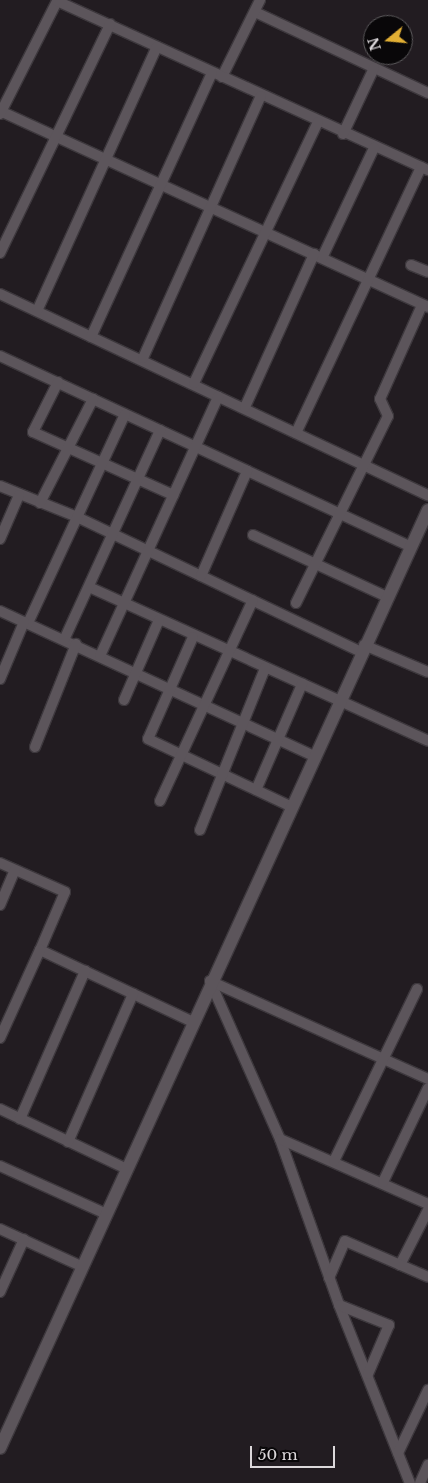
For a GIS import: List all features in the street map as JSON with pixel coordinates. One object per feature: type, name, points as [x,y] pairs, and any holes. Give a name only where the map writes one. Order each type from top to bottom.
[{"type":"street","points":[[91,337],[161,184],[217,75],[255,12],[260,0]]},
{"type":"street","points":[[296,433],[368,280],[424,168],[343,134],[110,24],[53,2],[0,112],[56,136],[105,161],[161,184],[318,256],[368,280],[425,306],[380,400],[388,416],[314,563],[296,603]]},
{"type":"street","points":[[255,12],[428,93]]},
{"type":"street","points":[[0,253],[110,24]]},
{"type":"street","points":[[37,311],[157,47]]},
{"type":"street","points":[[343,134],[374,68]]},
{"type":"street","points":[[143,358],[261,96]]},
{"type":"street","points":[[194,383],[318,122]]},
{"type":"street","points":[[245,408],[318,256],[374,148]]},
{"type":"street","points":[[411,265],[428,272]]},
{"type":"street","points":[[0,294],[91,337],[143,358],[218,397],[428,495]]},
{"type":"street","points":[[0,356],[410,547]]},
{"type":"street","points":[[58,382],[33,432],[174,496]]},
{"type":"street","points":[[100,656],[218,397]]},
{"type":"street","points":[[40,503],[93,399]]},
{"type":"street","points":[[0,679],[125,414]]},
{"type":"street","points":[[64,640],[160,430]]},
{"type":"street","points":[[201,576],[247,471]]},
{"type":"street","points":[[0,486],[78,517],[253,600],[363,648],[428,672]]},
{"type":"street","points":[[0,539],[19,495]]},
{"type":"street","points":[[0,1448],[191,1021],[410,547],[427,515]]},
{"type":"street","points":[[253,535],[387,597]]},
{"type":"street","points":[[88,587],[193,637],[428,741]]},
{"type":"street","points":[[160,801],[253,600]]},
{"type":"street","points":[[0,611],[76,644],[240,722],[278,737],[314,756]]},
{"type":"street","points":[[124,700],[159,620]]},
{"type":"street","points":[[193,637],[148,739],[290,806]]},
{"type":"street","points":[[35,747],[76,644]]},
{"type":"street","points":[[200,830],[240,722],[265,668]]},
{"type":"street","points":[[256,790],[302,684]]},
{"type":"street","points":[[0,863],[65,892],[0,1038]]},
{"type":"street","points":[[0,905],[15,870]]},
{"type":"street","points":[[40,950],[191,1021]]},
{"type":"street","points":[[20,1119],[85,971]]},
{"type":"street","points":[[210,981],[428,1079]]},
{"type":"street","points":[[210,981],[280,1139],[339,1305],[410,1483]]},
{"type":"street","points":[[334,1161],[417,989]]},
{"type":"street","points":[[68,1142],[133,994]]},
{"type":"street","points":[[383,1182],[428,1088]]},
{"type":"street","points":[[0,1109],[125,1168]]},
{"type":"street","points":[[280,1139],[383,1182],[428,1204]]},
{"type":"street","points":[[0,1166],[104,1213]]},
{"type":"street","points":[[400,1265],[428,1210]]},
{"type":"street","points":[[0,1229],[82,1266]]},
{"type":"street","points":[[0,1292],[24,1239]]},
{"type":"street","points":[[329,1278],[345,1241],[428,1277]]},
{"type":"street","points":[[339,1305],[389,1325],[368,1374]]},
{"type":"street","points":[[398,1453],[428,1390]]},
{"type":"street","points":[[420,1483],[428,1465]]}]
